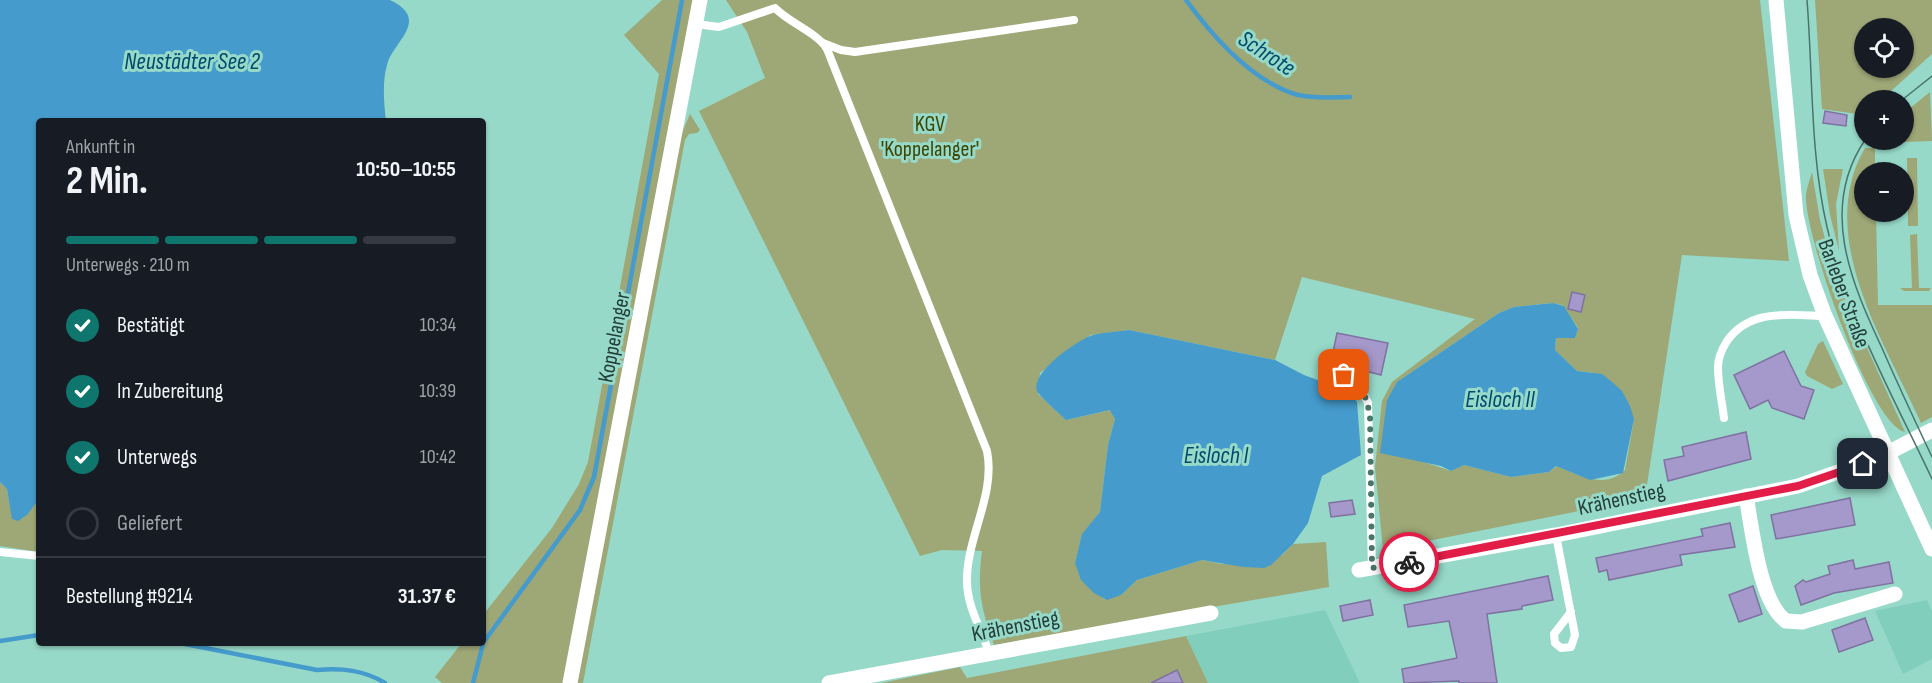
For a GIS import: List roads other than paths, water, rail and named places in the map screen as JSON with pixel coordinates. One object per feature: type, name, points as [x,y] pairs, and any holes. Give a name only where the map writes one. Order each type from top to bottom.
[{"type":"street","name":"Koppelanger","points":[[570,683],[700,0]]},
{"type":"street","name":"Barleber Straße","points":[[1776,0],[1796,215],[1810,275],[1825,316],[1932,549]]},
{"type":"street","name":"Krähenstieg","points":[[1366,569],[1556,535],[1809,483],[1887,453],[1932,430]]},
{"type":"street","points":[[1746,496],[1763,579],[1776,609],[1784,619],[1793,623],[1804,621],[1895,594]]},
{"type":"street","name":"Krähenstieg","points":[[829,683],[1211,613]]},
{"type":"lane","points":[[696,24],[719,27],[775,8],[788,21],[822,42],[843,51],[855,52],[1074,20]]},
{"type":"lane","points":[[822,42],[987,451],[987,485],[967,583],[970,600],[989,652]]},
{"type":"lane","points":[[1724,418],[1718,366],[1722,351],[1734,333],[1748,321],[1766,316],[1825,316]]},
{"type":"lane","points":[[1335,371],[1360,387],[1368,403],[1366,569]]},
{"type":"lane","points":[[1556,535],[1571,612]]},
{"type":"lane","points":[[0,552],[36,556]]},
{"type":"water","name":"Neustädter See 2","points":[[0,0],[390,0],[402,8],[408,15],[409,23],[390,56],[385,72],[386,118],[36,118],[36,503],[27,515],[18,521],[12,519],[7,489],[0,482]]},
{"type":"water","name":"Eisloch II","points":[[1553,303],[1564,306],[1578,329],[1575,338],[1556,338],[1555,350],[1577,371],[1602,374],[1622,391],[1630,406],[1634,419],[1623,473],[1590,480],[1556,466],[1549,472],[1511,477],[1464,465],[1451,471],[1441,466],[1380,453],[1387,400],[1397,382],[1499,313],[1514,307]]},
{"type":"water","name":"Eisloch I","points":[[1129,330],[1275,360],[1304,375],[1347,391],[1357,402],[1361,455],[1322,476],[1308,523],[1293,544],[1271,565],[1264,568],[1243,567],[1202,560],[1137,580],[1121,595],[1107,600],[1094,593],[1081,580],[1075,563],[1082,534],[1100,512],[1108,445],[1115,419],[1110,410],[1066,420],[1037,391],[1037,384],[1047,367],[1077,343],[1093,335]]},
{"type":"waterway","points":[[486,639],[580,510],[594,477],[682,0]]},
{"type":"waterway","name":"Schrote","points":[[1186,0],[1221,43],[1249,69],[1265,80],[1298,95],[1350,97]]},
{"type":"waterway","points":[[0,641],[36,635]]},
{"type":"waterway","points":[[195,646],[317,670],[353,671],[369,675],[385,683]]},
{"type":"waterway","points":[[473,683],[482,646]]},
{"type":"tram line","points":[[1807,0],[1815,143],[1827,227],[1846,292],[1859,324],[1932,479]]},
{"type":"tram line","points":[[1914,90],[1932,76]]},
{"type":"tram line","points":[[1860,150],[1851,166],[1844,192],[1842,218],[1851,271],[1870,323],[1932,457]]},
{"type":"park label","name":"KGV 'Koppelanger'","points":[[930,136]]}]
